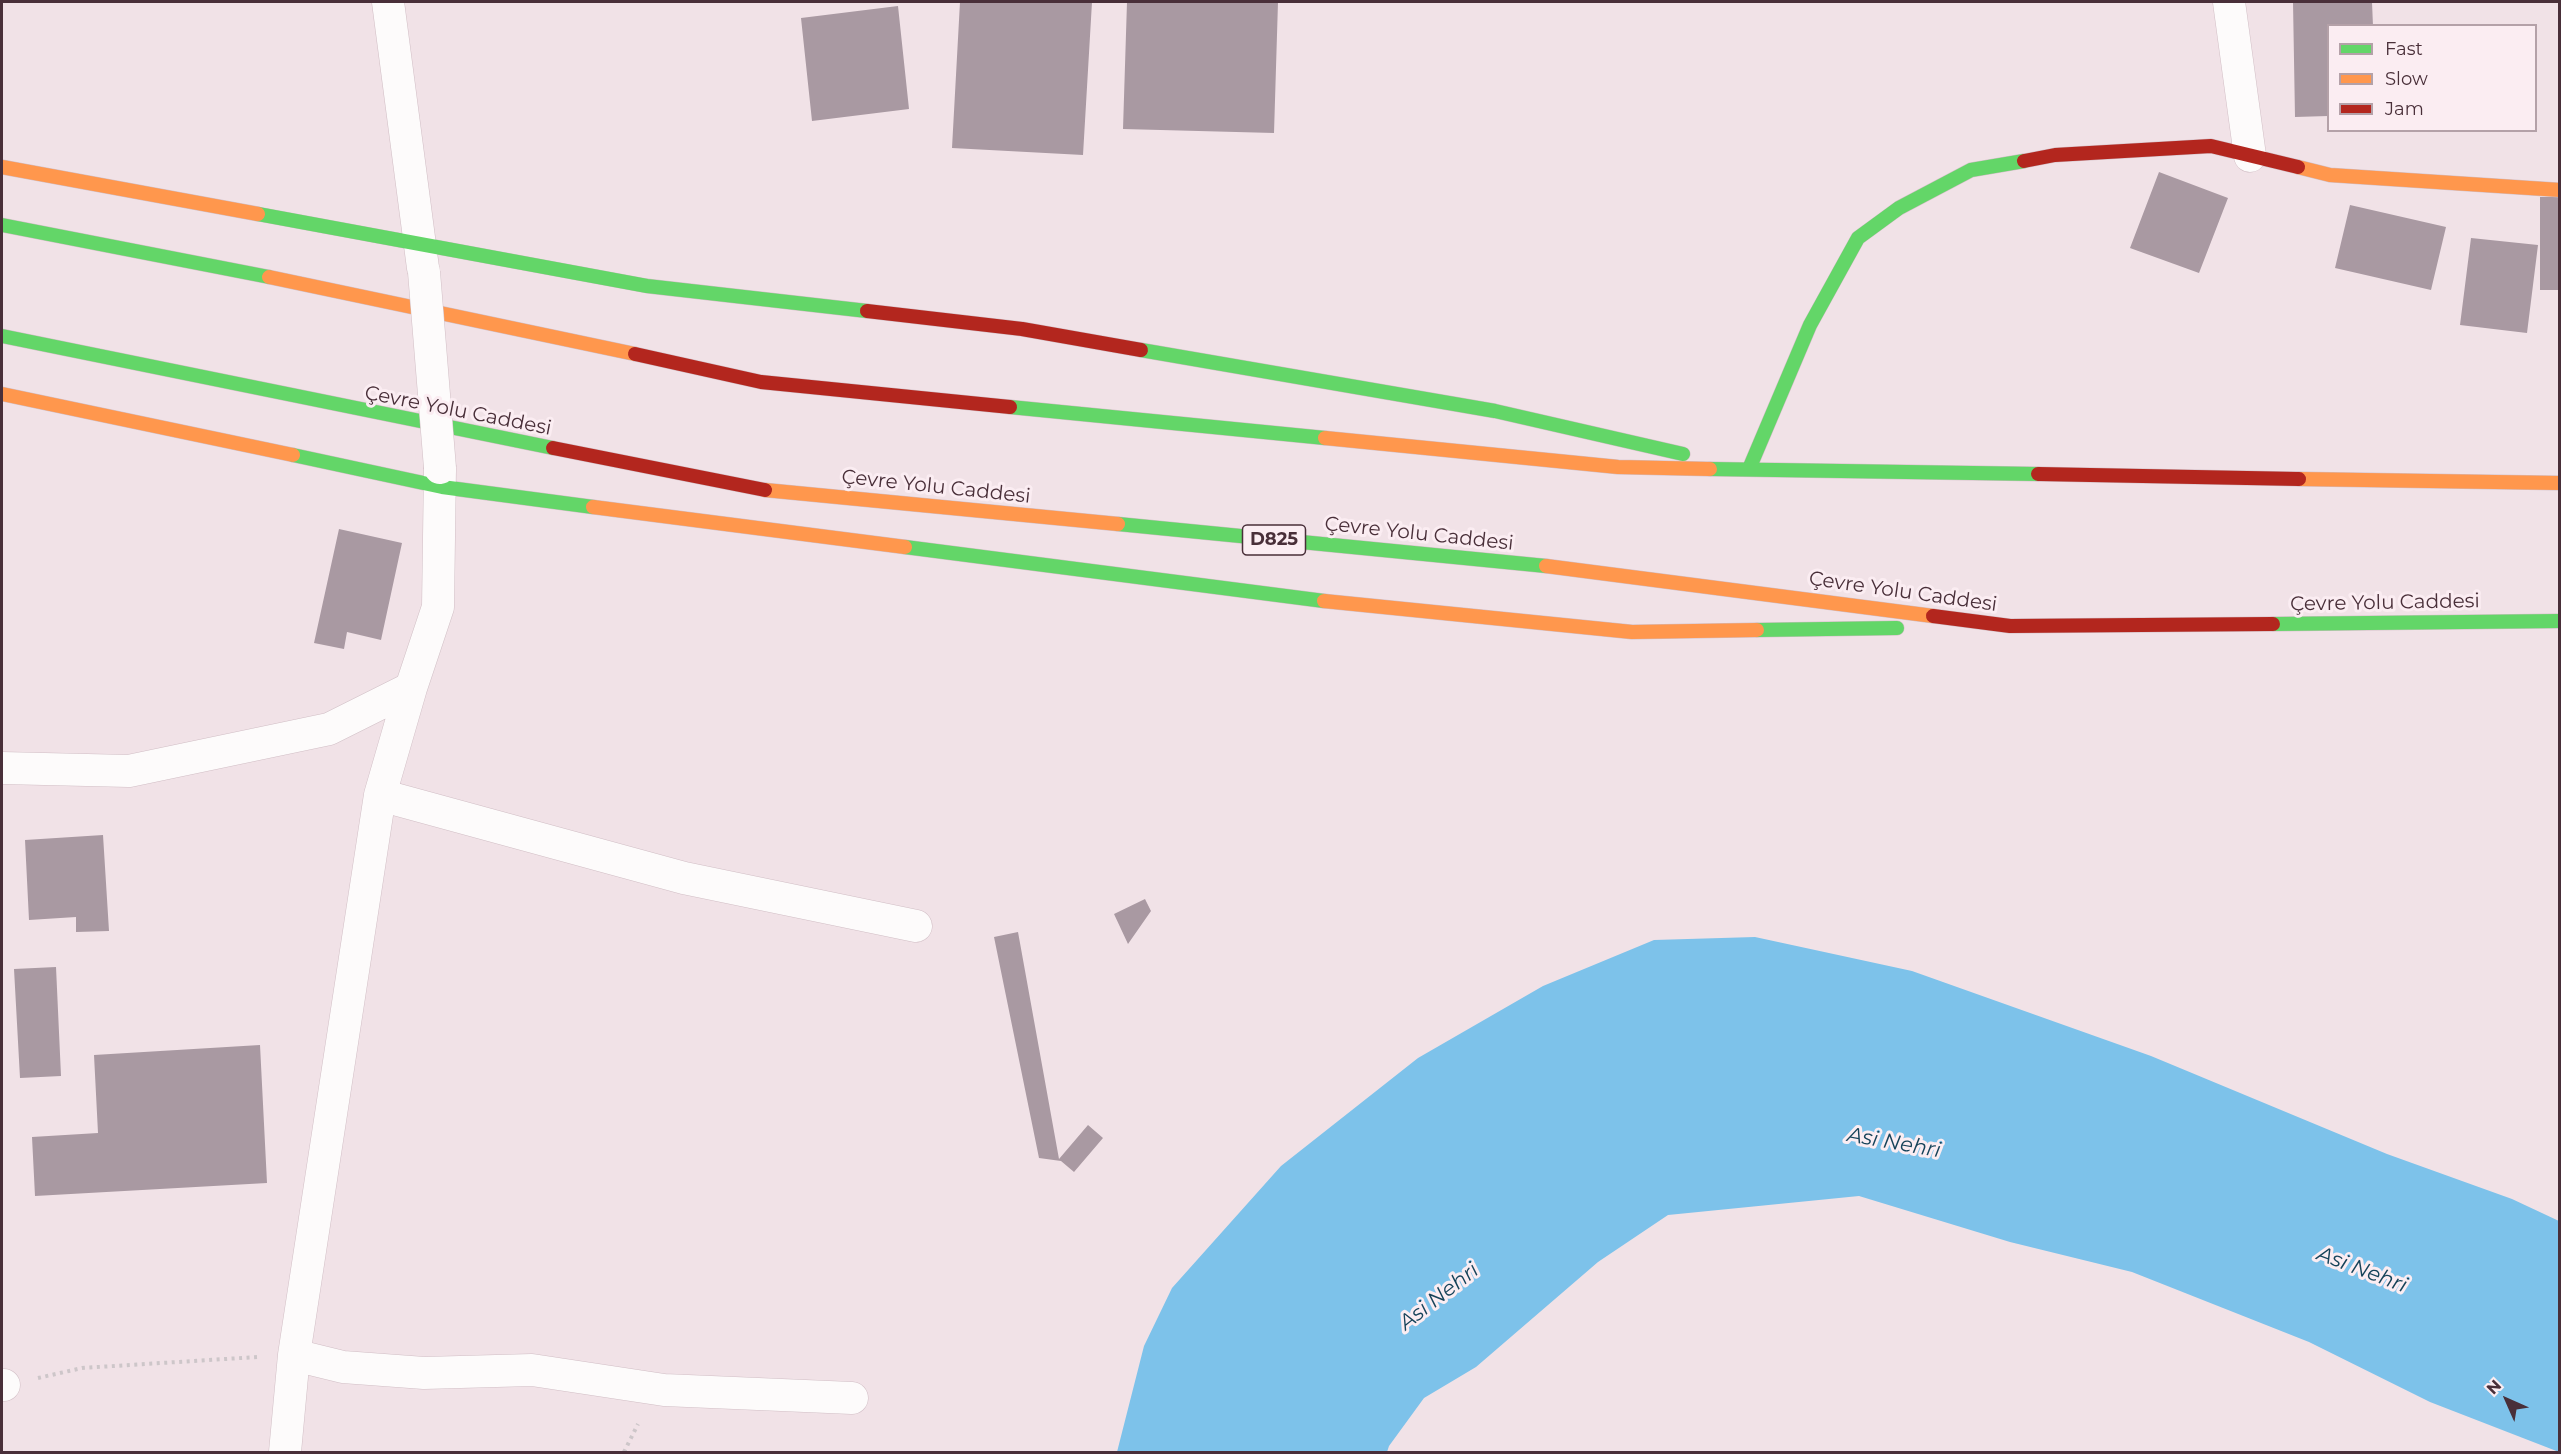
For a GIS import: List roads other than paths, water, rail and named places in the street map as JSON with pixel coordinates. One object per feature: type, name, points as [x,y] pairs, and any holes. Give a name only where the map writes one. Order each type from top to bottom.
[{"type":"main road","points":[[1749,469],[1810,325],[1858,238],[1899,208],[1971,170],[2055,155],[2211,146],[2330,175],[2559,190]]},
{"type":"main road","points":[[2,167],[421,258],[1022,329],[1495,411],[1749,469]]},
{"type":"main road","points":[[2,225],[387,300],[761,382],[1618,467],[2559,483]]},
{"type":"main road","name":"Çevre Yolu Caddesi","points":[[2,336],[748,488],[1604,572],[2010,626],[2559,621]]},
{"type":"main road","points":[[2,394],[441,477],[1283,596],[1632,632],[2010,626]]},
{"type":"street","points":[[285,1452],[294,1355],[380,795],[411,688],[438,607],[441,477],[421,258],[388,2]]},
{"type":"street","points":[[2229,2],[2250,156]]},
{"type":"street","points":[[2,768],[129,771],[329,729],[411,688]]},
{"type":"street","points":[[380,795],[684,878],[916,926]]},
{"type":"street","points":[[294,1355],[343,1367],[424,1373],[532,1370],[664,1390],[852,1398]]},
{"type":"water","name":"Asi Nehri","points":[[1755,937],[1912,971],[2151,1056],[2387,1154],[2512,1199],[2559,1221],[2559,1452],[2430,1402],[2309,1342],[2132,1272],[2010,1242],[1859,1196],[1668,1215],[1598,1262],[1476,1367],[1424,1398],[1387,1452],[1117,1452],[1144,1346],[1172,1288],[1281,1166],[1418,1058],[1543,986],[1654,940]]}]
